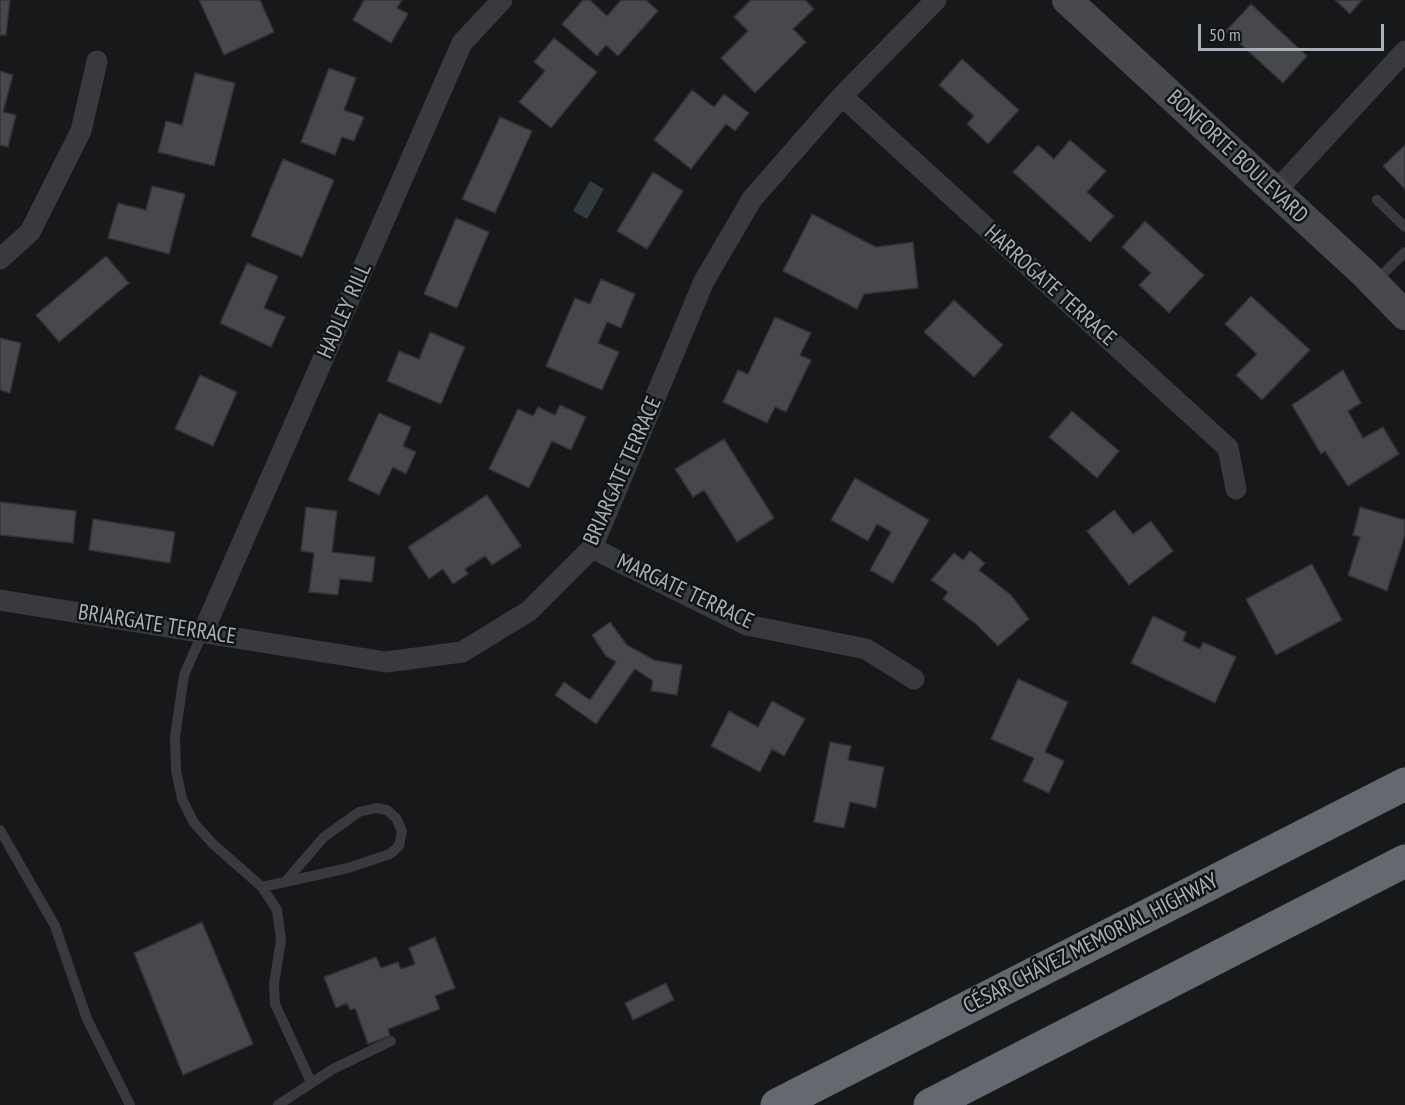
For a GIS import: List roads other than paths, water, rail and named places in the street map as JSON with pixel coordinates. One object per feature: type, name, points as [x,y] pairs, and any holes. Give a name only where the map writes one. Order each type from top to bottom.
[{"type":"highway","name":"CÉSAR CHÁVEZ MEMORIAL HIGHWAY","points":[[777,1105],[1405,784]]},
{"type":"highway","points":[[930,1105],[1405,861]]},
{"type":"main road","name":"BONFORTE BOULEVARD","points":[[1067,0],[1374,283],[1405,315]]},
{"type":"street","name":"HADLEY RILL","points":[[203,632],[462,43],[502,0]]},
{"type":"street","name":"BRIARGATE TERRACE","points":[[0,600],[386,662],[462,652],[529,611],[592,548],[704,281],[752,200],[842,96],[936,0]]},
{"type":"street","points":[[1275,192],[1405,51]]},
{"type":"street","points":[[0,258],[30,232],[81,132],[97,61]]},
{"type":"street","name":"HARROGATE TERRACE","points":[[842,96],[1228,448],[1236,489]]},
{"type":"street","name":"MARGATE TERRACE","points":[[592,548],[747,625],[866,649],[914,679]]},
{"type":"lane","points":[[1377,200],[1405,227]]},
{"type":"lane","points":[[1374,283],[1405,252]]},
{"type":"lane","points":[[203,632],[184,675],[176,737],[176,770],[182,799],[194,823],[213,844],[262,887],[277,910],[281,940],[274,984],[275,1004],[311,1082]]},
{"type":"lane","points":[[262,887],[285,882],[348,868],[390,854],[399,846],[402,831],[396,818],[387,810],[376,808],[358,812],[324,837],[285,882]]},
{"type":"lane","points":[[0,830],[55,926],[87,1019],[130,1105]]},
{"type":"lane","points":[[278,1105],[333,1069],[392,1041]]}]
